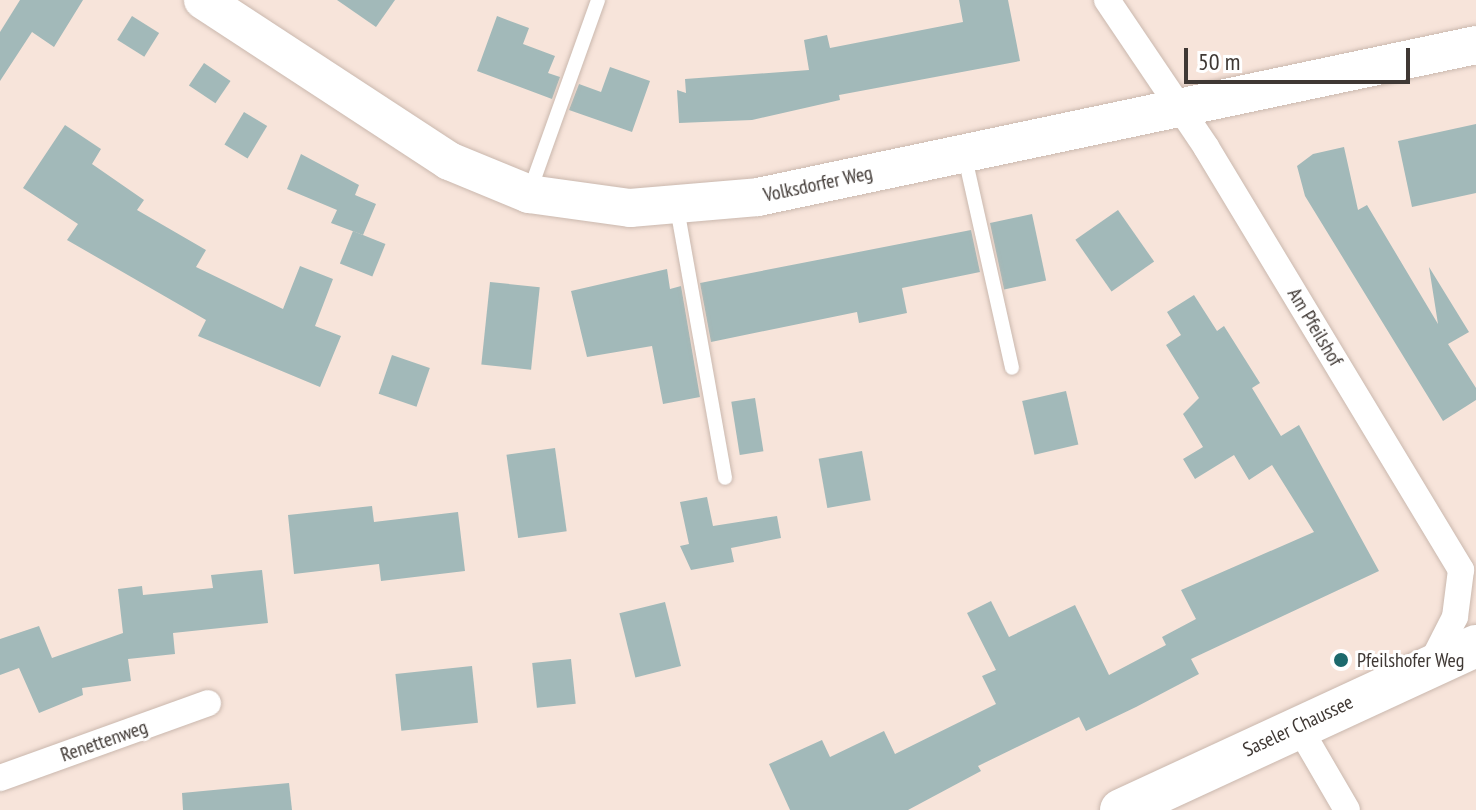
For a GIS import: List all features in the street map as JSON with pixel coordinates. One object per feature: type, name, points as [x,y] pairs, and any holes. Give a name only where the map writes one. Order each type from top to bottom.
[{"type":"main road","name":"Saseler Chaussee","points":[[1121,810],[1297,724],[1476,646]]},
{"type":"street","name":"Volksdorfer Weg","points":[[203,0],[449,161],[529,194],[589,205],[677,208],[758,197],[1476,45]]},
{"type":"street","name":"Am Pfeilshof","points":[[1107,0],[1180,108],[1461,570],[1455,617],[1430,666]]},
{"type":"street","name":"Renettenweg","points":[[1,775],[208,703]]},
{"type":"street","points":[[1297,724],[1347,810]]},
{"type":"lane","points":[[529,194],[598,0]]},
{"type":"lane","points":[[964,153],[1012,368]]},
{"type":"lane","points":[[677,208],[725,478]]},
{"type":"building","points":[[20,0],[83,0],[54,47],[32,32],[0,81],[0,32]]},
{"type":"building","points":[[337,0],[395,0],[376,27]]},
{"type":"building","points":[[959,0],[1008,0],[1020,61],[839,95],[840,100],[752,120],[679,123],[677,90],[686,93],[685,79],[809,70],[804,40],[827,35],[830,48],[963,22]]},
{"type":"building","points":[[132,16],[159,33],[144,57],[117,40]]},
{"type":"building","points":[[497,16],[529,28],[523,44],[555,56],[548,73],[560,77],[552,99],[477,71]]},
{"type":"building","points":[[204,63],[231,81],[215,103],[189,85]]},
{"type":"building","points":[[610,67],[650,81],[632,132],[569,110],[579,84],[601,92]]},
{"type":"building","points":[[244,112],[267,126],[248,158],[224,145]]},
{"type":"building","points":[[1476,124],[1476,193],[1412,207],[1398,141]]},
{"type":"building","points":[[65,125],[101,149],[92,164],[144,200],[137,210],[206,250],[196,267],[283,309],[300,266],[333,279],[315,326],[341,336],[320,387],[198,336],[206,320],[67,240],[78,224],[23,188]]},
{"type":"building","points":[[1344,147],[1358,210],[1367,205],[1438,324],[1429,267],[1469,332],[1448,344],[1476,388],[1476,400],[1443,421],[1305,196],[1297,166],[1313,154]]},
{"type":"building","points":[[301,154],[359,185],[355,195],[376,204],[363,235],[331,223],[337,210],[287,189]]},
{"type":"building","points":[[1118,210],[1154,262],[1112,291],[1075,240]]},
{"type":"building","points":[[1032,214],[1046,281],[1004,289],[990,223]]},
{"type":"building","points":[[971,230],[980,272],[902,288],[907,313],[859,323],[857,312],[711,342],[700,283]]},
{"type":"building","points":[[353,231],[385,244],[372,277],[340,263]]},
{"type":"building","points":[[667,269],[670,289],[681,286],[700,397],[663,404],[652,346],[587,357],[571,291]]},
{"type":"building","points":[[490,282],[540,287],[531,370],[481,365]]},
{"type":"building","points":[[1194,295],[1217,331],[1224,326],[1260,383],[1252,388],[1281,436],[1299,425],[1379,571],[1191,659],[1199,674],[1136,707],[1086,731],[1079,717],[978,766],[981,771],[908,810],[790,810],[769,764],[822,740],[830,757],[884,731],[895,754],[996,704],[982,676],[996,670],[967,613],[991,601],[1009,637],[1075,605],[1109,675],[1166,645],[1162,637],[1196,619],[1181,590],[1314,532],[1272,465],[1249,480],[1234,455],[1195,479],[1183,459],[1203,447],[1183,414],[1199,398],[1166,345],[1181,335],[1167,312]]},
{"type":"building","points":[[392,355],[430,368],[416,407],[379,394]]},
{"type":"building","points":[[1066,391],[1078,445],[1035,455],[1022,401]]},
{"type":"building","points":[[755,398],[763,451],[740,455],[731,402]]},
{"type":"building","points":[[555,448],[567,531],[518,538],[506,455]]},
{"type":"building","points":[[862,451],[871,500],[827,508],[819,459]]},
{"type":"building","points":[[707,497],[713,526],[777,516],[781,538],[731,548],[734,562],[691,570],[680,546],[689,544],[680,502]]},
{"type":"building","points":[[372,506],[374,522],[458,512],[465,571],[381,581],[379,564],[294,574],[288,515]]},
{"type":"building","points":[[262,570],[268,623],[173,633],[175,654],[128,659],[131,681],[82,688],[83,695],[39,713],[19,668],[0,675],[0,639],[39,626],[52,658],[123,633],[118,589],[142,586],[143,595],[213,588],[211,575]]},
{"type":"building","points":[[665,602],[681,666],[635,677],[619,613]]},
{"type":"building","points":[[571,659],[576,704],[537,708],[532,663]]},
{"type":"building","points":[[472,666],[478,723],[401,731],[395,674]]},
{"type":"building","points":[[289,783],[292,810],[183,810],[182,793]]},
{"type":"place","name":"Pfeilshofer Weg","points":[[1341,660]]}]
